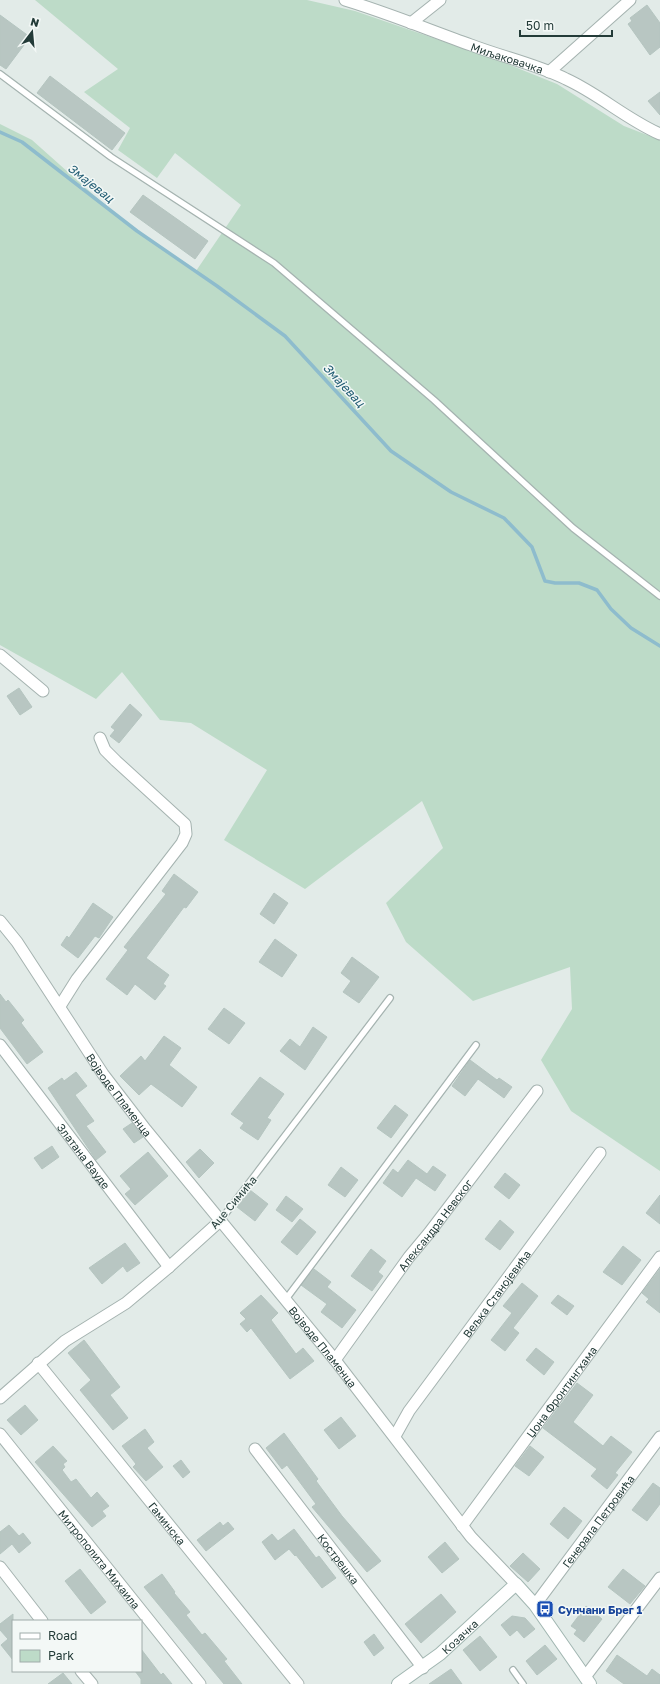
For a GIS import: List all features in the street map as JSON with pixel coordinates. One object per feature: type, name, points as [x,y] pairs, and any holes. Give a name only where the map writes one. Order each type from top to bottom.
[{"type":"street","name":"Миљаковачка","points":[[345,0],[549,72],[579,85],[622,114],[660,134]]},
{"type":"street","points":[[412,23],[440,0]]},
{"type":"street","points":[[549,72],[630,0]]},
{"type":"street","points":[[0,655],[43,691]]},
{"type":"street","points":[[60,1006],[77,979],[125,914],[182,843],[186,829],[185,824],[178,817],[105,750],[100,738]]},
{"type":"street","name":"Војводе Пламенца","points":[[0,921],[17,942],[103,1074],[220,1221],[335,1360],[395,1436],[481,1550],[535,1605],[588,1681]]},
{"type":"street","name":"Златана Вауде","points":[[0,1045],[169,1268]]},
{"type":"street","name":"Александра Невског","points":[[335,1360],[409,1257],[538,1091]]},
{"type":"street","name":"Вељка Станојевића","points":[[395,1436],[409,1411],[600,1153]]},
{"type":"street","name":"Аце Симића","points":[[0,1398],[64,1341],[126,1302],[169,1268],[220,1221]]},
{"type":"street","name":"Џона Фронтингхама","points":[[462,1526],[660,1257]]},
{"type":"street","name":"Гаминска","points":[[38,1363],[298,1684]]},
{"type":"street","name":"Митрополита Михаила","points":[[0,1434],[200,1684]]},
{"type":"street","name":"Генерала Петровића","points":[[535,1605],[660,1437]]},
{"type":"street","name":"Кострешка","points":[[255,1448],[423,1668]]},
{"type":"street","points":[[0,1567],[41,1620]]},
{"type":"street","points":[[588,1681],[660,1578]]},
{"type":"street","name":"Козачка","points":[[398,1684],[423,1668],[440,1654],[516,1584]]},
{"type":"street","points":[[82,1672],[92,1684]]},
{"type":"lane","points":[[0,74],[111,157],[274,263],[434,400],[573,528],[660,596]]},
{"type":"lane","name":"Аце Симића","points":[[220,1221],[390,998]]},
{"type":"lane","points":[[286,1299],[476,1045]]},
{"type":"lane","points":[[513,1670],[523,1684]]},
{"type":"green space","points":[[35,0],[307,0],[355,11],[500,61],[557,84],[624,126],[660,140],[660,1171],[571,1111],[541,1060],[572,1009],[570,967],[473,1001],[406,942],[386,903],[443,848],[422,801],[305,889],[224,840],[267,770],[191,723],[160,720],[122,672],[96,699],[0,645],[0,124],[32,140],[124,222],[196,271],[241,205],[175,153],[157,178],[118,150],[130,128],[84,92],[118,69]]},
{"type":"building","points":[[647,5],[660,23],[660,47],[650,55],[628,24],[632,21],[630,18]]},
{"type":"building","points":[[0,15],[30,37],[6,69],[0,65]]},
{"type":"building","points":[[50,76],[125,133],[112,150],[37,93]]},
{"type":"building","points":[[660,92],[660,115],[648,101]]},
{"type":"building","points":[[143,195],[208,241],[195,259],[130,212]]},
{"type":"building","points":[[19,688],[32,707],[20,715],[7,696]]},
{"type":"building","points":[[130,704],[142,715],[119,743],[110,736],[115,730],[111,727]]},
{"type":"building","points":[[174,874],[198,892],[186,908],[184,907],[146,958],[169,975],[163,984],[166,986],[155,1000],[135,984],[127,995],[106,979],[128,950],[124,947],[166,894],[162,891]]},
{"type":"building","points":[[274,893],[288,903],[274,924],[260,914]]},
{"type":"building","points":[[93,903],[113,917],[99,938],[95,936],[78,958],[61,945],[67,936],[69,938]]},
{"type":"building","points":[[275,939],[297,955],[282,977],[259,962]]},
{"type":"building","points":[[352,957],[379,977],[359,1003],[343,992],[351,981],[341,973]]},
{"type":"building","points":[[0,994],[6,1002],[8,1000],[24,1020],[21,1023],[43,1052],[27,1064],[0,1028]]},
{"type":"building","points":[[224,1008],[245,1023],[229,1044],[208,1029]]},
{"type":"building","points":[[313,1027],[327,1037],[305,1070],[280,1051],[290,1039],[300,1047]]},
{"type":"building","points":[[164,1036],[181,1048],[169,1065],[197,1087],[182,1107],[151,1084],[139,1095],[120,1076],[141,1056],[145,1061]]},
{"type":"building","points":[[470,1060],[497,1080],[499,1078],[512,1087],[504,1098],[478,1079],[465,1096],[452,1086]]},
{"type":"building","points":[[76,1072],[87,1086],[75,1095],[94,1121],[86,1126],[106,1152],[96,1160],[48,1088],[62,1078],[64,1081]]},
{"type":"building","points":[[260,1077],[284,1094],[267,1118],[271,1120],[258,1140],[240,1128],[244,1123],[231,1114]]},
{"type":"building","points":[[395,1105],[408,1115],[391,1138],[377,1128]]},
{"type":"building","points":[[132,1123],[143,1137],[134,1143],[123,1129]]},
{"type":"building","points":[[52,1146],[59,1157],[42,1169],[34,1158]]},
{"type":"building","points":[[200,1149],[214,1163],[199,1178],[186,1162]]},
{"type":"building","points":[[148,1152],[168,1176],[135,1205],[125,1194],[131,1189],[120,1176]]},
{"type":"building","points":[[408,1160],[427,1174],[433,1166],[446,1175],[435,1191],[416,1178],[402,1197],[383,1183],[393,1169],[398,1173]]},
{"type":"building","points":[[341,1167],[358,1180],[345,1197],[328,1185]]},
{"type":"building","points":[[505,1173],[520,1185],[509,1199],[494,1187]]},
{"type":"building","points":[[250,1190],[268,1204],[255,1221],[237,1207]]},
{"type":"building","points":[[660,1195],[660,1224],[646,1213]]},
{"type":"building","points":[[286,1196],[303,1209],[292,1222],[276,1210]]},
{"type":"building","points":[[300,1219],[316,1232],[297,1255],[281,1242]]},
{"type":"building","points":[[500,1220],[514,1232],[500,1250],[485,1239]]},
{"type":"building","points":[[125,1243],[140,1263],[127,1272],[123,1266],[102,1284],[89,1268]]},
{"type":"building","points":[[623,1246],[641,1260],[622,1285],[603,1272]]},
{"type":"building","points":[[371,1249],[386,1261],[378,1272],[383,1276],[372,1291],[351,1276]]},
{"type":"building","points":[[314,1269],[331,1282],[327,1287],[356,1310],[342,1328],[321,1312],[327,1304],[301,1285]]},
{"type":"building","points":[[660,1269],[660,1313],[646,1302],[649,1299],[642,1293]]},
{"type":"building","points":[[522,1283],[538,1296],[513,1328],[519,1333],[505,1351],[491,1340],[512,1313],[503,1306]]},
{"type":"building","points":[[261,1295],[278,1313],[271,1320],[296,1354],[303,1348],[314,1361],[290,1379],[251,1328],[247,1332],[240,1324],[246,1319],[240,1313]]},
{"type":"building","points":[[558,1295],[574,1306],[567,1315],[551,1303]]},
{"type":"building","points":[[84,1340],[120,1387],[110,1395],[128,1418],[113,1430],[80,1390],[91,1380],[68,1353]]},
{"type":"building","points":[[536,1348],[554,1362],[544,1375],[526,1360]]},
{"type":"building","points":[[577,1383],[593,1395],[573,1422],[603,1446],[611,1436],[632,1452],[615,1473],[618,1475],[607,1489],[591,1476],[597,1469],[543,1428]]},
{"type":"building","points":[[25,1405],[38,1420],[21,1435],[7,1420]]},
{"type":"building","points":[[341,1417],[356,1436],[339,1449],[324,1430]]},
{"type":"building","points":[[145,1429],[154,1442],[147,1448],[163,1467],[146,1481],[133,1467],[136,1464],[122,1446]]},
{"type":"building","points":[[284,1433],[318,1479],[316,1481],[342,1516],[381,1561],[367,1572],[312,1507],[316,1504],[287,1465],[282,1469],[266,1448]]},
{"type":"building","points":[[53,1446],[67,1461],[63,1464],[65,1467],[62,1470],[71,1482],[76,1479],[91,1498],[97,1492],[109,1506],[102,1511],[106,1516],[92,1527],[35,1462]]},
{"type":"building","points":[[530,1446],[544,1457],[529,1476],[515,1466]]},
{"type":"building","points":[[181,1460],[190,1472],[183,1478],[173,1466]]},
{"type":"building","points":[[653,1483],[660,1488],[660,1504],[647,1521],[632,1510]]},
{"type":"building","points":[[564,1507],[582,1521],[568,1539],[550,1524]]},
{"type":"building","points":[[220,1522],[223,1526],[228,1522],[234,1529],[206,1551],[197,1540]]},
{"type":"building","points":[[9,1525],[19,1536],[23,1533],[31,1543],[19,1553],[12,1544],[0,1554],[0,1532]]},
{"type":"building","points":[[294,1529],[316,1558],[319,1556],[336,1578],[322,1588],[296,1555],[295,1556],[289,1549],[275,1560],[262,1542],[272,1534],[278,1541]]},
{"type":"building","points":[[445,1542],[459,1559],[442,1573],[428,1557]]},
{"type":"building","points":[[523,1553],[540,1569],[528,1582],[510,1566]]},
{"type":"building","points":[[80,1569],[106,1602],[91,1614],[65,1581]]},
{"type":"building","points":[[623,1569],[645,1586],[630,1604],[608,1587]]},
{"type":"building","points":[[162,1574],[175,1592],[174,1593],[190,1612],[186,1615],[202,1635],[205,1633],[227,1659],[224,1661],[242,1684],[224,1684],[144,1587]]},
{"type":"building","points":[[441,1594],[456,1612],[421,1643],[405,1624]]},
{"type":"building","points":[[586,1606],[602,1619],[584,1642],[574,1634],[577,1630],[571,1626]]},
{"type":"building","points":[[13,1614],[12,1659],[1,1645],[8,1639],[0,1630],[0,1624]]},
{"type":"building","points":[[512,1616],[525,1618],[535,1629],[524,1638],[517,1630],[510,1636],[501,1625]]},
{"type":"building","points":[[374,1634],[384,1648],[374,1656],[364,1642]]},
{"type":"building","points":[[480,1636],[497,1657],[480,1671],[463,1650]]},
{"type":"building","points":[[545,1645],[557,1659],[537,1675],[526,1661]]},
{"type":"building","points":[[142,1650],[161,1675],[163,1673],[172,1684],[141,1684],[141,1679],[136,1672],[142,1672]]},
{"type":"building","points":[[617,1655],[647,1676],[652,1669],[660,1675],[660,1684],[624,1684],[606,1671]]},
{"type":"building","points":[[451,1669],[462,1684],[429,1684]]},
{"type":"building","points":[[63,1673],[72,1684],[48,1684]]},
{"type":"waterway","name":"Змајевац","points":[[0,132],[22,142],[137,231],[217,286],[285,336],[391,451],[451,492],[504,518],[532,547],[545,581],[555,583],[579,583],[597,590],[611,609],[631,628],[660,646]]},
{"type":"place","name":"Сунчани Брег 1","points":[[545,1609]]}]
